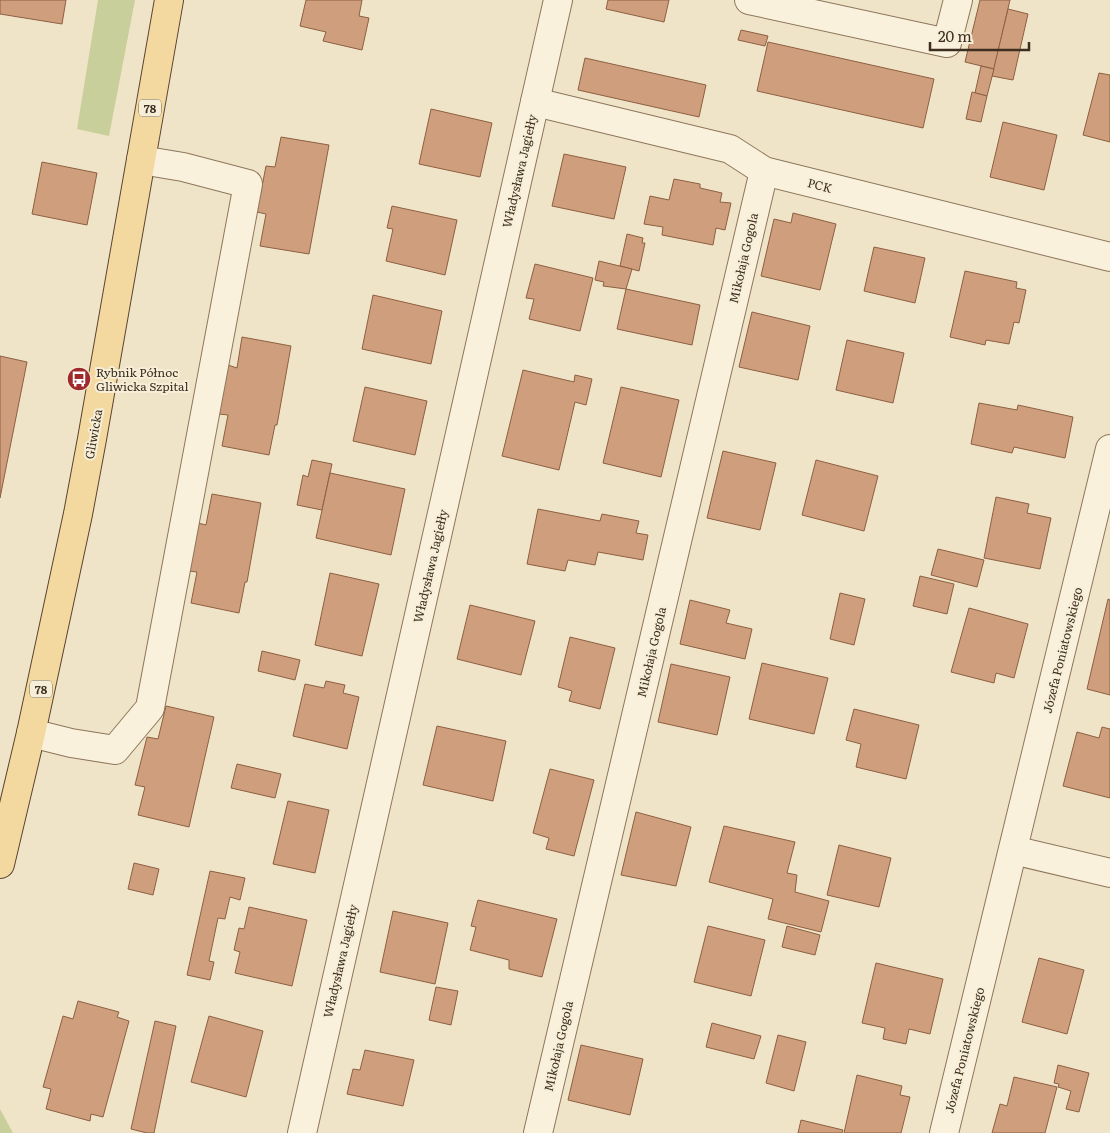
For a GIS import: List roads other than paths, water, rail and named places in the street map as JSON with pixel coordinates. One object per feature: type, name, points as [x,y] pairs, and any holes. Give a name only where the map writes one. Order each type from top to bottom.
[{"type":"main road","name":"Gliwicka","points":[[0,864],[58,610],[88,458],[170,0]]},
{"type":"street","name":"Władysława Jagiełły","points":[[302,1133],[558,0]]},
{"type":"street","points":[[749,0],[947,43],[958,0]]},
{"type":"street","name":"PCK","points":[[535,102],[730,149],[764,171],[1110,257]]},
{"type":"street","points":[[31,733],[115,750],[150,708],[248,184],[183,167],[141,160]]},
{"type":"street","name":"Mikołaja Gogola","points":[[538,1133],[764,171]]},
{"type":"street","name":"Józefa Poniatowskiego","points":[[944,1133],[1110,450]]},
{"type":"street","points":[[1013,850],[1110,873]]},
{"type":"place","name":"Rybnik Północ Gliwicka Szpital","points":[[79,379]]}]
